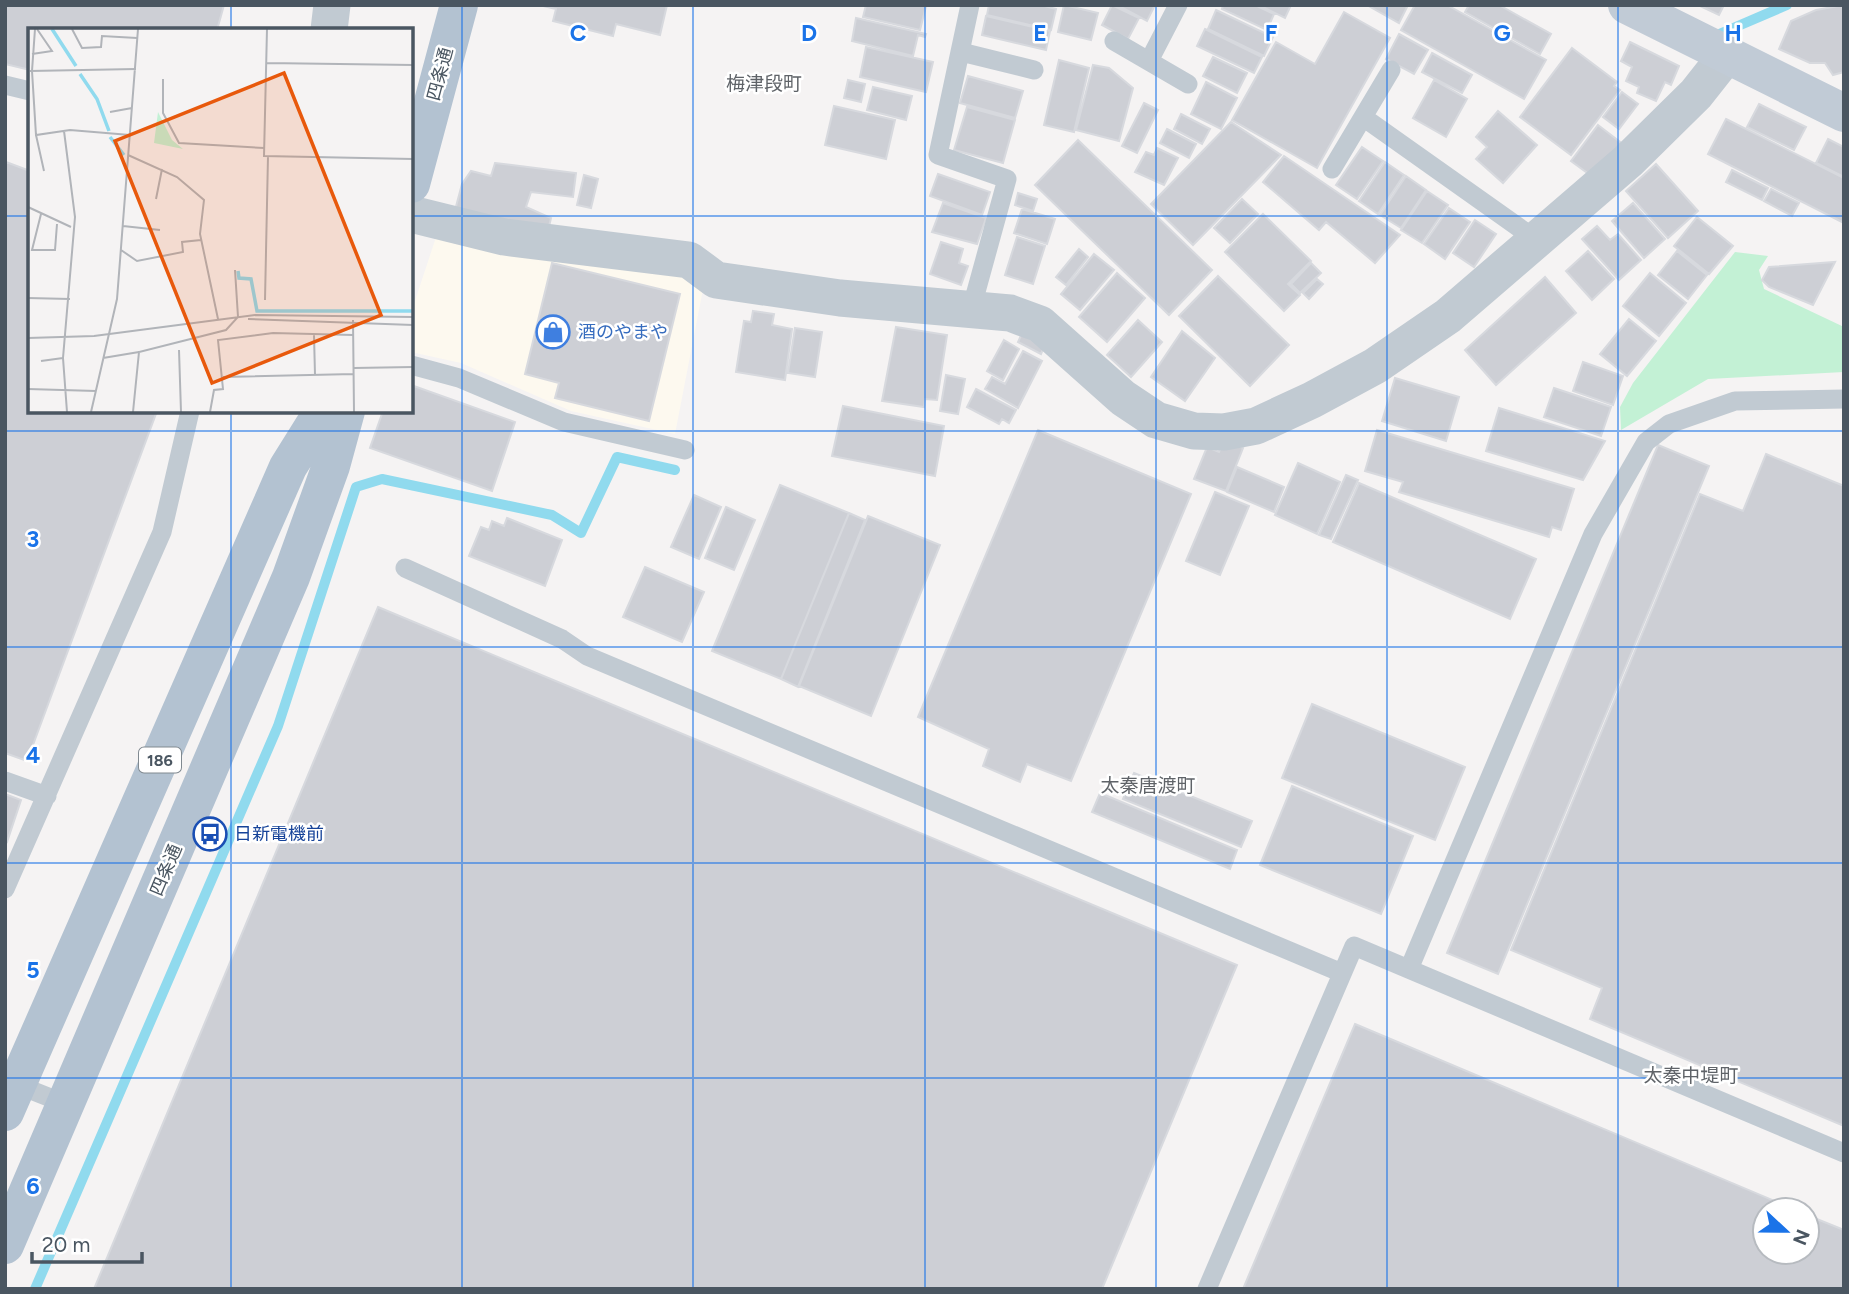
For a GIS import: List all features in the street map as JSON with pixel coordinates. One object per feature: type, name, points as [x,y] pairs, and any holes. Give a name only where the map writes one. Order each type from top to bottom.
[{"type":"main road","name":"四条通","points":[[413,176],[458,5]]},
{"type":"main road","points":[[1627,5],[1844,113]]},
{"type":"main road","name":"186","points":[[9,1092],[288,467],[322,413]]},
{"type":"main road","name":"四条通","points":[[5,1245],[291,577],[331,466],[345,413]]},
{"type":"street","points":[[329,28],[332,5]]},
{"type":"street","points":[[413,214],[504,237],[689,260],[716,280],[840,298],[1010,313],[1040,324],[1123,398],[1156,420],[1194,431],[1224,432],[1256,426],[1374,366],[1448,316],[1538,241],[1696,94],[1726,56]]},
{"type":"lane","points":[[970,5],[938,155],[1007,179],[971,310]]},
{"type":"lane","points":[[1149,61],[1178,5]]},
{"type":"lane","points":[[1114,41],[1188,84]]},
{"type":"lane","points":[[961,52],[1034,70]]},
{"type":"lane","points":[[1332,169],[1391,70]]},
{"type":"lane","points":[[6,87],[28,91]]},
{"type":"lane","points":[[1363,117],[1538,241]]},
{"type":"lane","points":[[413,366],[459,378],[564,422],[685,450]]},
{"type":"lane","points":[[1409,969],[1592,534],[1646,442],[1669,424],[1735,401],[1844,399]]},
{"type":"lane","points":[[5,889],[162,532],[190,413]]},
{"type":"lane","points":[[405,568],[562,639],[587,656],[1342,973]]},
{"type":"lane","points":[[5,781],[47,796]]},
{"type":"lane","points":[[1207,1289],[1354,946],[1844,1153]]},
{"type":"lane","points":[[9,1092],[66,1104]]},
{"type":"shaded area","name":"酒のやまや","points":[[439,228],[684,266],[704,284],[675,434],[571,411],[461,363],[413,352],[413,307]]},
{"type":"green space","points":[[1735,252],[1768,256],[1759,270],[1764,289],[1844,327],[1844,372],[1708,379],[1621,430],[1620,407],[1633,383]]},
{"type":"building","points":[[5,5],[224,5],[218,28],[28,28],[28,70],[5,64]]},
{"type":"building","points":[[539,5],[667,5],[660,35],[616,24],[613,36],[553,21],[556,9]]},
{"type":"building","points":[[866,5],[926,6],[920,30],[863,17]]},
{"type":"building","points":[[989,5],[1041,5],[1056,9],[1051,30],[987,15]]},
{"type":"building","points":[[1064,5],[1098,13],[1091,40],[1058,32]]},
{"type":"building","points":[[1112,5],[1139,18],[1128,39],[1102,25]]},
{"type":"building","points":[[1117,5],[1155,5],[1147,21]]},
{"type":"building","points":[[1223,5],[1255,5],[1274,14],[1267,30],[1222,9]]},
{"type":"building","points":[[1259,5],[1291,5],[1285,18]]},
{"type":"building","points":[[1367,5],[1408,5],[1399,23]]},
{"type":"building","points":[[1415,5],[1447,5],[1546,60],[1524,99],[1401,30]]},
{"type":"building","points":[[1469,5],[1499,5],[1551,34],[1540,54],[1465,12]]},
{"type":"building","points":[[1698,5],[1724,5],[1719,15]]},
{"type":"building","points":[[1844,5],[1844,72],[1833,75],[1825,63],[1810,63],[1779,49],[1791,21],[1816,10]]},
{"type":"building","points":[[1216,10],[1273,37],[1264,56],[1208,29]]},
{"type":"building","points":[[1344,12],[1390,38],[1317,168],[1232,120],[1276,42],[1315,64]]},
{"type":"building","points":[[986,16],[1050,31],[1046,50],[982,35]]},
{"type":"building","points":[[856,18],[926,34],[925,37],[918,35],[913,56],[852,41]]},
{"type":"building","points":[[1205,29],[1262,57],[1254,73],[1197,46]]},
{"type":"building","points":[[1399,34],[1428,50],[1414,74],[1386,59]]},
{"type":"building","points":[[1630,42],[1679,66],[1671,85],[1665,82],[1656,101],[1637,93],[1639,87],[1626,81],[1632,67],[1621,61]]},
{"type":"building","points":[[866,47],[933,62],[926,92],[860,77]]},
{"type":"building","points":[[1572,48],[1617,82],[1614,86],[1620,90],[1571,155],[1520,117]]},
{"type":"building","points":[[1432,53],[1472,75],[1462,93],[1422,72]]},
{"type":"building","points":[[1213,57],[1247,73],[1237,93],[1203,76]]},
{"type":"building","points":[[1059,60],[1089,68],[1074,132],[1044,125]]},
{"type":"building","points":[[1093,65],[1109,68],[1133,88],[1119,141],[1076,130]]},
{"type":"building","points":[[968,76],[1023,91],[1015,118],[960,103]]},
{"type":"building","points":[[848,80],[865,84],[861,102],[844,98]]},
{"type":"building","points":[[1434,80],[1467,99],[1446,137],[1413,118]]},
{"type":"building","points":[[1206,82],[1237,98],[1221,129],[1191,114]]},
{"type":"building","points":[[873,87],[912,96],[906,120],[867,110]]},
{"type":"building","points":[[1622,92],[1638,104],[1619,129],[1603,117]]},
{"type":"building","points":[[1144,103],[1158,110],[1137,153],[1122,146]]},
{"type":"building","points":[[1759,104],[1806,127],[1794,150],[1747,127]]},
{"type":"building","points":[[834,106],[895,120],[886,159],[825,145]]},
{"type":"building","points":[[967,107],[1015,120],[1003,163],[954,150]]},
{"type":"building","points":[[1498,111],[1537,145],[1503,183],[1476,159],[1487,147],[1476,137]]},
{"type":"building","points":[[1181,114],[1210,129],[1202,144],[1174,129]]},
{"type":"building","points":[[1726,119],[1844,178],[1844,223],[1708,154]]},
{"type":"building","points":[[1231,122],[1281,155],[1193,245],[1151,204]]},
{"type":"building","points":[[1598,125],[1624,145],[1597,180],[1571,161]]},
{"type":"building","points":[[1167,129],[1196,144],[1189,158],[1160,143]]},
{"type":"building","points":[[1828,139],[1844,147],[1844,177],[1816,163]]},
{"type":"building","points":[[1078,140],[1212,270],[1169,315],[1035,185]]},
{"type":"building","points":[[1362,147],[1383,161],[1357,199],[1336,185]]},
{"type":"building","points":[[1157,148],[1178,158],[1164,185],[1135,172],[1146,152],[1154,155]]},
{"type":"building","points":[[1284,156],[1400,235],[1375,263],[1326,222],[1319,230],[1263,182]]},
{"type":"building","points":[[6,162],[28,170],[28,413],[156,413],[27,761],[5,753]]},
{"type":"building","points":[[1385,162],[1404,175],[1378,214],[1359,201]]},
{"type":"building","points":[[495,163],[576,173],[573,197],[531,192],[526,207],[551,218],[547,235],[454,214],[462,184],[471,171],[491,176]]},
{"type":"building","points":[[1656,164],[1698,211],[1668,238],[1626,191]]},
{"type":"building","points":[[1732,170],[1768,188],[1762,200],[1726,182]]},
{"type":"building","points":[[938,174],[990,192],[982,215],[930,196]]},
{"type":"building","points":[[584,175],[598,179],[591,208],[577,205]]},
{"type":"building","points":[[1406,176],[1426,190],[1401,228],[1380,215]]},
{"type":"building","points":[[1771,189],[1799,203],[1792,216],[1764,201]]},
{"type":"building","points":[[1427,191],[1448,205],[1422,243],[1401,230]]},
{"type":"building","points":[[1018,193],[1037,199],[1033,211],[1015,205]]},
{"type":"building","points":[[1242,199],[1258,214],[1230,243],[1214,228]]},
{"type":"building","points":[[943,203],[986,218],[977,244],[932,232]]},
{"type":"building","points":[[1633,203],[1665,239],[1644,258],[1612,221]]},
{"type":"building","points":[[1449,208],[1470,222],[1445,259],[1424,244]]},
{"type":"building","points":[[1022,209],[1055,219],[1047,244],[1014,233]]},
{"type":"building","points":[[1263,214],[1311,261],[1288,284],[1300,295],[1284,311],[1225,252]]},
{"type":"building","points":[[1697,217],[1733,246],[1709,274],[1674,246]]},
{"type":"building","points":[[1475,220],[1496,234],[1474,267],[1453,253]]},
{"type":"building","points":[[1597,226],[1610,240],[1618,234],[1641,260],[1619,280],[1582,239]]},
{"type":"building","points":[[1017,237],[1045,246],[1033,284],[1005,275]]},
{"type":"building","points":[[941,242],[963,249],[959,263],[968,266],[961,285],[930,274]]},
{"type":"building","points":[[1079,249],[1088,257],[1066,285],[1056,277]]},
{"type":"building","points":[[1588,251],[1614,279],[1592,300],[1566,271]]},
{"type":"building","points":[[1677,251],[1707,275],[1688,299],[1658,275]]},
{"type":"building","points":[[1094,254],[1114,270],[1080,310],[1061,294]]},
{"type":"building","points":[[1835,262],[1813,305],[1769,287],[1762,280],[1769,267]]},
{"type":"building","points":[[552,263],[680,294],[649,421],[555,398],[559,383],[525,374]]},
{"type":"building","points":[[1311,263],[1321,273],[1300,293],[1291,284]]},
{"type":"building","points":[[1117,273],[1145,298],[1107,342],[1079,317]]},
{"type":"building","points":[[1650,273],[1686,303],[1659,336],[1623,306]]},
{"type":"building","points":[[1218,276],[1289,345],[1250,386],[1179,316]]},
{"type":"building","points":[[1545,277],[1576,313],[1496,385],[1465,350]]},
{"type":"building","points":[[1317,279],[1323,284],[1309,299],[1303,293]]},
{"type":"building","points":[[753,311],[774,314],[772,325],[792,329],[785,380],[736,372],[744,321],[751,322]]},
{"type":"building","points":[[1629,319],[1656,341],[1627,376],[1600,354]]},
{"type":"building","points":[[1138,320],[1162,342],[1131,377],[1107,355]]},
{"type":"building","points":[[896,327],[947,335],[937,400],[925,399],[924,407],[882,401]]},
{"type":"building","points":[[795,328],[822,332],[815,377],[788,373]]},
{"type":"building","points":[[1023,331],[1046,342],[1041,354],[1018,342]]},
{"type":"building","points":[[1182,331],[1215,358],[1185,401],[1151,377]]},
{"type":"building","points":[[1004,340],[1019,349],[1003,380],[987,371]]},
{"type":"building","points":[[1023,351],[1042,361],[1018,408],[985,389],[992,377],[1005,384]]},
{"type":"building","points":[[1583,362],[1623,376],[1613,405],[1573,391]]},
{"type":"building","points":[[946,375],[965,379],[958,414],[940,411]]},
{"type":"building","points":[[1395,378],[1459,397],[1446,441],[1382,421]]},
{"type":"building","points":[[413,386],[515,422],[492,491],[370,448],[382,413],[413,413]]},
{"type":"building","points":[[1554,388],[1611,407],[1601,436],[1544,417]]},
{"type":"building","points":[[976,389],[1016,410],[1009,423],[1002,419],[999,424],[967,407]]},
{"type":"building","points":[[843,406],[944,426],[935,476],[832,456]]},
{"type":"building","points":[[1499,408],[1605,441],[1583,480],[1486,451]]},
{"type":"building","points":[[1038,430],[1191,494],[1071,781],[1027,764],[1020,782],[983,766],[989,749],[918,717]]},
{"type":"building","points":[[1377,430],[1574,489],[1561,530],[1552,527],[1549,537],[1399,492],[1403,482],[1365,471]]},
{"type":"building","points":[[1224,440],[1243,448],[1226,491],[1194,479],[1207,447],[1219,452]]},
{"type":"building","points":[[1658,445],[1709,466],[1498,974],[1447,953]]},
{"type":"building","points":[[1766,454],[1844,486],[1844,1126],[1590,1019],[1602,988],[1511,950],[1700,494],[1743,511]]},
{"type":"building","points":[[1298,463],[1340,482],[1317,534],[1275,515]]},
{"type":"building","points":[[1237,467],[1284,487],[1274,512],[1227,492]]},
{"type":"building","points":[[1346,475],[1358,480],[1331,539],[1319,535]]},
{"type":"building","points":[[1359,483],[1536,559],[1510,619],[1333,542]]},
{"type":"building","points":[[780,485],[849,513],[781,679],[712,651]]},
{"type":"building","points":[[1215,492],[1249,506],[1220,575],[1186,561]]},
{"type":"building","points":[[694,495],[721,507],[699,559],[671,547]]},
{"type":"building","points":[[726,507],[755,520],[734,570],[705,558]]},
{"type":"building","points":[[849,513],[865,520],[798,687],[781,679]]},
{"type":"building","points":[[868,516],[940,545],[871,716],[799,686]]},
{"type":"building","points":[[507,518],[562,540],[545,586],[469,556],[481,527],[489,530],[492,521],[504,526]]},
{"type":"building","points":[[645,567],[704,592],[682,642],[623,617]]},
{"type":"building","points":[[378,607],[1237,965],[1102,1289],[94,1289]]},
{"type":"building","points":[[1312,704],[1465,767],[1435,840],[1282,778]]},
{"type":"building","points":[[1134,773],[1252,821],[1241,847],[1123,799]]},
{"type":"building","points":[[1292,786],[1413,836],[1381,914],[1260,865]]},
{"type":"building","points":[[1100,793],[1237,850],[1230,869],[1092,812]]},
{"type":"building","points":[[5,794],[21,800],[7,842],[5,841]]},
{"type":"building","points":[[1355,1024],[1763,1196],[1751,1196],[1751,1266],[1821,1266],[1821,1221],[1844,1230],[1844,1289],[1243,1289]]},
{"type":"waterway","points":[[1717,35],[1787,5]]},
{"type":"waterway","points":[[35,1289],[278,726],[356,487],[382,479],[552,515],[581,533],[617,457],[675,470]]},
{"type":"place","name":"酒のやまや","points":[[553,332]]},
{"type":"place","name":"日新電機前","points":[[210,834]]},
{"type":"district","name":"梅津段町","points":[[764,83]]},
{"type":"district","name":"太秦唐渡町","points":[[1148,785]]},
{"type":"district","name":"太秦中堤町","points":[[1691,1075]]}]
